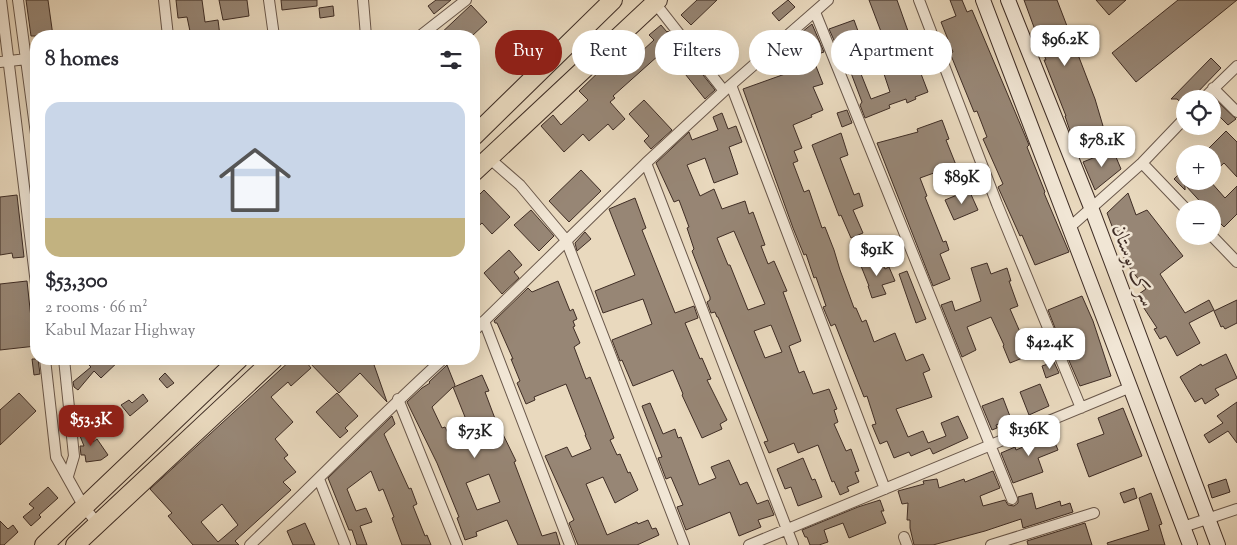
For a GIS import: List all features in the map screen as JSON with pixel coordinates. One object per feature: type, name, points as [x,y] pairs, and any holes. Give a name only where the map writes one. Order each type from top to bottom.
[{"type":"highway","points":[[480,130],[613,0]]},
{"type":"highway","points":[[480,167],[657,1]]},
{"type":"highway","points":[[44,545],[233,365]]},
{"type":"highway","points":[[75,545],[268,365]]},
{"type":"street","points":[[1,0],[4,62],[30,242]]},
{"type":"street","points":[[18,0],[30,51]]},
{"type":"street","points":[[164,0],[167,30]]},
{"type":"street","points":[[269,0],[273,30]]},
{"type":"street","points":[[363,0],[366,30]]},
{"type":"street","points":[[428,30],[466,0]]},
{"type":"street","points":[[480,325],[646,163],[828,0]]},
{"type":"street","points":[[919,0],[996,204],[1081,408]]},
{"type":"street","points":[[983,0],[1190,545]]},
{"type":"street","name":"سرک بوستان","points":[[1008,0],[1092,210],[1218,545]]},
{"type":"street","points":[[657,1],[728,88],[885,489]]},
{"type":"street","points":[[815,12],[1012,499]]},
{"type":"street","points":[[4,62],[30,59]]},
{"type":"street","points":[[1237,66],[1213,88],[1237,112]]},
{"type":"street","points":[[1070,227],[1092,210],[1142,163],[1176,127]]},
{"type":"street","points":[[490,158],[520,185],[566,240],[684,545]]},
{"type":"street","points":[[646,163],[793,545]]},
{"type":"street","points":[[1142,163],[1177,200]]},
{"type":"street","points":[[1221,245],[1237,262]]},
{"type":"street","points":[[484,321],[570,545]]},
{"type":"street","points":[[46,365],[56,457],[84,507],[98,524]]},
{"type":"street","points":[[65,365],[74,456],[68,476]]},
{"type":"street","points":[[250,545],[398,400],[436,365]]},
{"type":"street","points":[[48,378],[66,376]]},
{"type":"street","points":[[749,545],[990,447],[1131,387]]},
{"type":"street","points":[[398,400],[457,545]]},
{"type":"street","points":[[319,479],[345,545]]},
{"type":"street","points":[[1184,527],[1237,509]]},
{"type":"street","points":[[991,545],[1094,513]]},
{"type":"building","points":[[26,0],[48,0],[52,30],[30,30]]},
{"type":"building","points":[[176,0],[202,0],[205,22],[218,20],[219,30],[190,30],[187,17],[178,18]]},
{"type":"building","points":[[219,0],[247,0],[249,16],[223,20]]},
{"type":"building","points":[[281,0],[317,0],[317,6],[282,10]]},
{"type":"building","points":[[436,0],[451,0],[434,14],[428,6]]},
{"type":"building","points":[[697,0],[717,0],[691,25],[681,15]]},
{"type":"building","points":[[788,0],[795,7],[779,21],[772,13]]},
{"type":"building","points":[[869,0],[897,0],[908,30],[880,30]]},
{"type":"building","points":[[950,0],[962,0],[967,12],[972,10],[1029,145],[1027,147],[1044,193],[1069,252],[1035,265],[1022,235],[1020,236],[998,187],[1003,184],[983,139],[987,137],[977,111],[974,112],[952,58],[952,30],[944,30],[941,22],[956,16]]},
{"type":"building","points":[[1024,0],[1057,0],[1095,99],[1103,126],[1072,137]]},
{"type":"building","points":[[1096,0],[1126,0],[1109,15]]},
{"type":"building","points":[[1178,0],[1237,0],[1136,82],[1112,53]]},
{"type":"building","points":[[471,5],[487,22],[478,30],[444,30]]},
{"type":"building","points":[[333,6],[334,16],[320,18],[319,8]]},
{"type":"building","points":[[854,20],[858,30],[831,30],[831,34],[829,29]]},
{"type":"building","points":[[812,24],[815,30],[804,30]]},
{"type":"building","points":[[661,25],[665,30],[655,30]]},
{"type":"building","points":[[655,30],[655,59],[645,67],[645,48],[654,40],[649,35]]},
{"type":"building","points":[[1211,58],[1221,68],[1200,90],[1180,90]]},
{"type":"building","points":[[596,75],[637,75],[613,96],[615,98],[610,102],[625,119],[613,130],[608,124],[589,141],[583,134],[564,152],[541,126],[553,115],[561,125],[588,100],[579,91]]},
{"type":"building","points":[[686,75],[703,75],[715,90],[705,99]]},
{"type":"building","points":[[782,75],[819,75],[823,84],[813,87],[823,110],[793,125],[802,148],[794,151],[798,161],[793,163],[804,192],[809,190],[822,228],[825,227],[834,250],[854,308],[856,308],[862,322],[866,320],[874,342],[895,333],[906,361],[923,354],[930,370],[923,373],[932,397],[896,409],[908,437],[923,431],[928,443],[946,436],[941,423],[958,416],[968,438],[933,454],[930,448],[911,456],[909,452],[894,458],[887,441],[880,444],[872,425],[876,424],[867,396],[864,397],[835,324],[831,326],[823,307],[826,306],[816,277],[814,278],[806,254],[804,255],[793,228],[743,89]]},
{"type":"building","points":[[852,75],[861,75],[871,99],[890,92],[884,75],[921,75],[928,92],[915,97],[916,99],[907,103],[906,99],[889,105],[890,108],[865,118],[860,105],[862,102]]},
{"type":"building","points":[[644,100],[672,130],[651,149],[644,141],[649,136],[629,114]]},
{"type":"building","points":[[1221,105],[1236,119],[1228,125],[1221,118]]},
{"type":"building","points":[[847,110],[852,123],[842,127],[837,113]]},
{"type":"building","points":[[722,113],[728,129],[736,126],[742,142],[729,147],[738,174],[714,183],[705,158],[687,165],[700,196],[714,189],[722,209],[745,201],[749,214],[753,212],[765,245],[761,246],[768,264],[774,261],[787,291],[783,292],[801,341],[789,346],[799,373],[804,371],[813,394],[829,389],[837,409],[834,410],[838,422],[834,424],[846,451],[851,449],[859,471],[855,472],[859,482],[847,487],[849,491],[840,495],[834,481],[832,482],[818,445],[798,453],[794,443],[769,453],[764,442],[768,441],[718,317],[715,312],[711,313],[707,302],[710,300],[710,297],[692,251],[694,249],[687,228],[689,227],[679,200],[674,202],[656,163],[689,132],[692,140],[718,130],[713,117]],"holes":[[[734,231],[765,304],[748,310],[717,238]],[[771,325],[782,352],[765,358],[754,331]]]},
{"type":"building","points":[[942,120],[949,139],[946,140],[956,165],[920,178],[927,196],[925,197],[943,242],[946,241],[949,250],[940,254],[950,279],[933,286],[877,143],[918,132],[917,129]]},
{"type":"building","points":[[1226,131],[1237,142],[1237,177],[1224,163],[1221,166],[1221,145],[1212,145]]},
{"type":"building","points":[[841,133],[848,155],[840,158],[854,195],[859,193],[863,206],[853,210],[863,233],[851,238],[841,215],[839,216],[812,145]]},
{"type":"building","points":[[1113,150],[1121,169],[1095,190],[1083,162]]},
{"type":"building","points":[[581,170],[601,191],[569,222],[549,201]]},
{"type":"building","points":[[1237,186],[1237,214],[1224,227],[1221,224],[1221,200],[1199,200],[1190,190],[1218,190],[1225,198]]},
{"type":"building","points":[[484,190],[510,217],[492,234],[482,223],[480,225],[480,194]]},
{"type":"building","points":[[969,190],[978,210],[954,220],[945,200]]},
{"type":"building","points":[[1128,193],[1136,215],[1147,210],[1183,256],[1160,274],[1185,313],[1209,300],[1214,310],[1189,323],[1200,343],[1177,356],[1166,336],[1160,339],[1154,329],[1157,328],[1136,296],[1146,289],[1126,263],[1107,213]]},
{"type":"building","points":[[17,195],[24,257],[13,258],[12,253],[0,255],[0,197]]},
{"type":"building","points":[[635,198],[646,228],[642,230],[675,313],[694,306],[698,318],[685,323],[700,359],[702,358],[711,379],[707,380],[727,420],[720,424],[722,429],[702,438],[682,395],[673,370],[633,386],[622,360],[620,361],[612,340],[652,324],[643,299],[603,313],[595,291],[635,275],[609,209]]},
{"type":"building","points":[[531,210],[554,236],[539,251],[514,225]]},
{"type":"building","points":[[585,232],[591,239],[577,251],[575,243]]},
{"type":"building","points":[[509,250],[522,265],[514,272],[519,278],[502,294],[484,273]]},
{"type":"building","points":[[880,258],[885,269],[889,267],[895,281],[882,285],[886,294],[872,298],[861,266]]},
{"type":"building","points":[[987,263],[991,274],[1007,268],[1011,281],[1009,281],[1018,306],[1010,309],[1030,355],[1010,363],[991,317],[967,327],[976,350],[962,357],[941,305],[952,301],[955,311],[981,301],[971,268]]},
{"type":"building","points":[[907,271],[926,319],[916,323],[899,274]]},
{"type":"building","points":[[27,281],[30,309],[30,347],[0,350],[0,284]]},
{"type":"building","points":[[558,281],[570,311],[573,309],[577,319],[573,321],[575,326],[573,327],[580,343],[574,347],[586,379],[590,377],[614,438],[610,440],[617,455],[620,454],[638,490],[615,503],[603,477],[586,484],[607,535],[637,522],[638,524],[648,520],[652,529],[656,528],[659,535],[637,545],[578,545],[569,523],[574,520],[545,456],[567,447],[572,457],[591,449],[586,435],[566,384],[534,397],[535,400],[526,404],[517,383],[520,381],[511,359],[513,359],[497,323],[494,321],[528,288],[532,292]]},
{"type":"building","points":[[1082,296],[1093,321],[1111,376],[1080,386],[1067,356],[1076,353],[1067,329],[1057,333],[1048,310]]},
{"type":"building","points":[[1237,300],[1237,323],[1225,329],[1223,326],[1221,327],[1214,311]]},
{"type":"building","points":[[1226,354],[1237,378],[1215,389],[1219,395],[1205,404],[1202,398],[1195,402],[1180,377],[1201,364],[1202,366]]},
{"type":"building","points":[[1054,362],[1059,373],[1046,378],[1042,366]]},
{"type":"building","points":[[33,365],[39,365],[40,374],[34,375]]},
{"type":"building","points":[[89,365],[115,365],[101,378],[94,371],[78,390],[74,387],[73,382],[91,367]]},
{"type":"building","points":[[285,365],[309,365],[311,368],[291,386],[288,382],[271,397],[293,422],[275,439],[288,455],[284,458],[296,472],[283,482],[291,490],[235,541],[239,545],[193,545],[168,516],[172,513],[150,489]],"holes":[[[222,504],[238,525],[218,542],[201,522]]]},
{"type":"building","points":[[312,365],[374,365],[387,402],[360,373],[339,393]]},
{"type":"building","points":[[447,365],[455,385],[454,387],[482,375],[489,391],[485,392],[494,416],[516,461],[514,462],[542,536],[556,532],[560,545],[518,545],[507,520],[476,532],[477,536],[465,540],[457,518],[459,517],[437,463],[407,402]],"holes":[[[453,387],[471,432],[452,441],[445,427],[442,428],[432,407]],[[489,474],[500,502],[477,510],[466,483]]]},
{"type":"building","points":[[165,373],[174,383],[167,388],[159,379]]},
{"type":"building","points":[[1040,384],[1049,406],[1029,415],[1020,392]]},
{"type":"building","points":[[19,393],[36,411],[0,445],[0,410]]},
{"type":"building","points":[[337,393],[358,416],[345,428],[348,431],[340,438],[316,412]]},
{"type":"building","points":[[143,394],[148,401],[130,416],[121,405],[129,400],[132,403]]},
{"type":"building","points":[[1003,398],[1011,419],[996,425],[997,428],[992,430],[982,406]]},
{"type":"building","points":[[1237,402],[1237,443],[1228,431],[1209,443],[1204,435],[1223,423],[1217,416]]},
{"type":"building","points":[[650,403],[663,434],[675,429],[678,438],[681,437],[699,485],[716,478],[711,467],[729,460],[740,485],[747,482],[757,504],[768,500],[774,515],[758,520],[761,527],[739,536],[730,512],[686,530],[677,507],[683,505],[671,477],[666,479],[658,458],[662,457],[642,406]]},
{"type":"building","points":[[1123,408],[1142,456],[1089,477],[1077,444],[1104,434],[1098,418]]},
{"type":"building","points":[[392,416],[395,424],[384,434],[409,489],[411,488],[417,504],[413,506],[425,536],[427,535],[431,545],[402,545],[383,489],[379,491],[371,471],[347,489],[356,511],[366,508],[372,522],[360,526],[367,545],[357,545],[328,478]]},
{"type":"building","points":[[86,427],[93,442],[97,439],[108,455],[101,460],[86,462],[85,455],[81,455],[80,446],[84,446],[78,431]]},
{"type":"building","points":[[1049,428],[1058,450],[1038,458],[1043,472],[1013,483],[1001,453],[1015,447],[1016,450],[1039,440],[1037,434]]},
{"type":"building","points":[[803,458],[812,480],[815,479],[822,497],[798,506],[791,487],[785,489],[777,469]]},
{"type":"building","points":[[993,471],[1000,488],[980,496],[983,506],[1005,500],[1008,505],[1014,506],[1018,503],[1018,497],[1032,493],[1036,509],[1060,501],[1061,506],[1070,503],[1073,512],[1023,528],[1021,519],[933,545],[914,545],[910,520],[907,520],[908,503],[902,504],[898,491],[924,484],[923,481],[937,479],[939,488],[964,479],[965,482]]},
{"type":"building","points":[[1226,479],[1230,492],[1212,498],[1208,485]]},
{"type":"building","points":[[48,487],[58,498],[39,515],[41,517],[31,526],[23,517],[34,508],[29,504]]},
{"type":"building","points":[[1134,488],[1137,498],[1124,503],[1120,493]]},
{"type":"building","points":[[1151,493],[1162,524],[1159,525],[1165,545],[1108,545],[1107,543],[1149,530],[1139,498]]},
{"type":"building","points":[[880,500],[884,511],[881,511],[886,523],[849,538],[843,523],[824,530],[828,542],[819,545],[810,545],[807,537],[805,537],[802,530]]},
{"type":"building","points":[[0,521],[8,529],[13,525],[18,532],[4,545],[0,545]]},
{"type":"building","points":[[305,523],[315,545],[293,545],[287,531]]},
{"type":"building","points":[[1085,523],[1092,545],[1028,545],[1027,541]]}]
